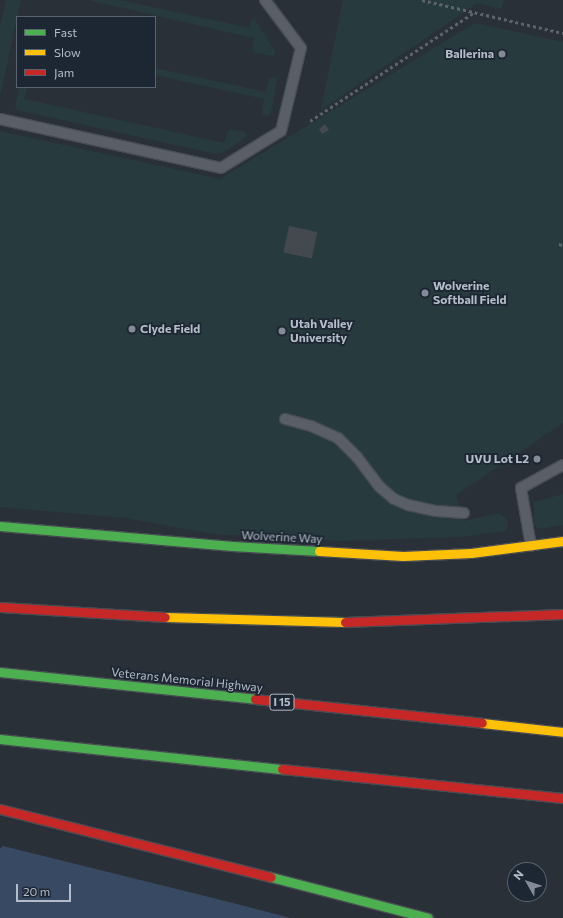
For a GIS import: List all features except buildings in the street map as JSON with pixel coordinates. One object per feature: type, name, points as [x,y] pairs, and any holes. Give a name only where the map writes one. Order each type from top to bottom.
[{"type":"main road","name":"Wolverine Way","points":[[0,526],[232,546],[404,556],[471,553],[563,541]]},
{"type":"main road","points":[[0,607],[162,617],[348,622],[563,614]]},
{"type":"main road","name":"Veterans Memorial Highway","points":[[0,672],[563,732]]},
{"type":"main road","points":[[0,739],[563,798]]},
{"type":"main road","points":[[0,809],[156,847],[428,918]]},
{"type":"lane","points":[[0,119],[221,168],[281,131],[301,48],[265,0]]},
{"type":"lane","points":[[285,419],[311,426],[338,438],[357,457],[380,487],[394,499],[408,505],[436,511],[464,513]]},
{"type":"lane","points":[[531,546],[521,488],[563,465]]},
{"type":"path","points":[[422,0],[563,33]]},
{"type":"path","points":[[310,121],[473,13]]},
{"type":"path","points":[[559,244],[563,245]]},
{"type":"green space","points":[[6,0],[21,0],[18,16],[16,16],[16,23],[0,97],[0,26]]},
{"type":"green space","points":[[88,0],[120,0],[250,28],[251,20],[254,18],[275,51],[275,55],[255,53],[252,49],[254,38]]},
{"type":"green space","points":[[343,0],[504,0],[501,9],[477,3],[321,110]]},
{"type":"green space","name":"Utah Valley University","points":[[475,23],[563,42],[563,423],[456,495],[464,521],[499,513],[506,518],[508,526],[506,531],[459,537],[336,541],[213,534],[126,518],[0,507],[0,131],[220,179]]},
{"type":"green space","points":[[156,68],[266,92],[269,79],[273,77],[277,79],[271,112],[269,115],[264,116],[262,113],[264,99],[156,75]]},
{"type":"green space","points":[[19,88],[27,88],[24,99],[224,143],[228,131],[231,129],[244,132],[247,136],[223,153],[212,153],[17,110],[15,107]]},
{"type":"green space","points":[[563,494],[563,525],[538,529],[534,524],[534,502]]},
{"type":"water","points":[[3,846],[291,918],[0,918],[0,849]]},
{"type":"traffic: fast","points":[[0,526],[232,546],[319,551]]},
{"type":"traffic: fast","points":[[0,672],[255,699]]},
{"type":"traffic: fast","points":[[0,739],[282,769]]},
{"type":"traffic: fast","points":[[271,877],[428,918]]},
{"type":"traffic: slow","points":[[319,551],[403,556],[471,553],[563,541]]},
{"type":"traffic: slow","points":[[165,617],[345,622]]},
{"type":"traffic: slow","points":[[482,723],[563,732]]},
{"type":"traffic: jam","points":[[0,607],[165,617]]},
{"type":"traffic: jam","points":[[345,622],[563,614]]},
{"type":"traffic: jam","points":[[255,699],[482,723]]},
{"type":"traffic: jam","points":[[282,769],[563,798]]},
{"type":"traffic: jam","points":[[0,809],[271,877]]},
{"type":"place","name":"Ballerina","points":[[502,54]]},
{"type":"place","name":"Wolverine Softball Field","points":[[425,293]]},
{"type":"place","name":"Clyde Field","points":[[132,329]]},
{"type":"place","name":"Utah Valley University","points":[[282,331]]},
{"type":"place","name":"UVU Lot L2","points":[[537,459]]}]
